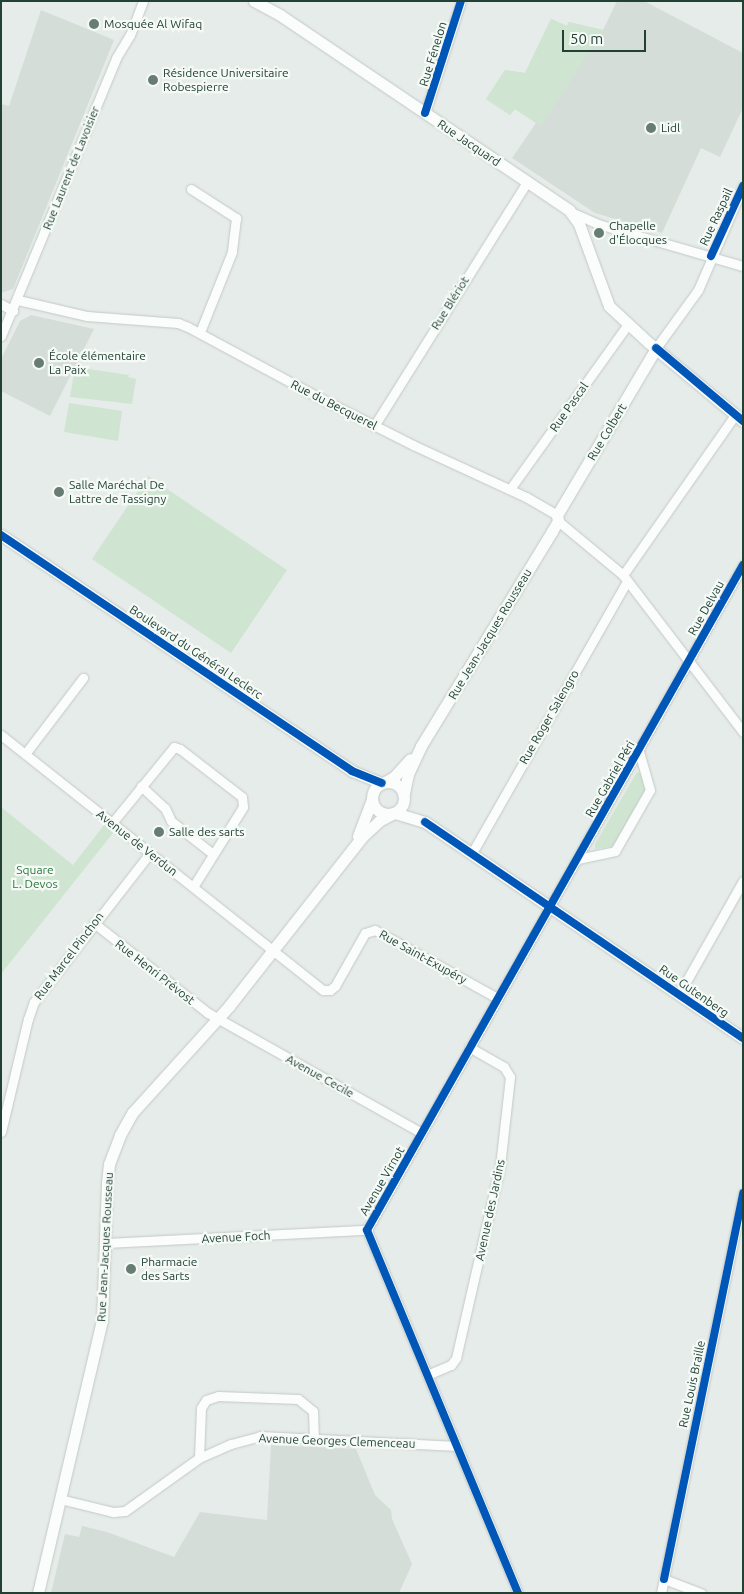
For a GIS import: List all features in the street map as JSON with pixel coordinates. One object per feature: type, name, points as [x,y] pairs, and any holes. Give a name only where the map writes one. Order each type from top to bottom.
[{"type":"street","name":"Rue Laurent de Lavoisier","points":[[1,336],[18,300],[118,54],[130,35],[143,1]]},
{"type":"street","name":"Rue Jacquard","points":[[254,1],[280,15],[569,210],[578,224],[607,301],[628,324],[739,418]]},
{"type":"street","name":"Rue Fénelon","points":[[425,113],[460,1]]},
{"type":"street","name":"Rue Blériot","points":[[374,426],[528,182]]},
{"type":"street","name":"Rue Raspail","points":[[656,348],[698,290],[711,256],[743,186]]},
{"type":"street","points":[[191,188],[236,218],[232,252],[200,332]]},
{"type":"street","points":[[569,210],[598,224],[743,266]]},
{"type":"street","name":"Rue du Becquerel","points":[[18,300],[96,317],[178,323],[200,332],[374,426],[510,489],[557,518],[625,578],[743,732]]},
{"type":"street","points":[[1,304],[13,311]]},
{"type":"street","name":"Rue Pascal","points":[[510,489],[628,324]]},
{"type":"street","name":"Rue Colbert","points":[[557,518],[656,348]]},
{"type":"street","name":"Rue Roger Salengro","points":[[472,853],[625,578],[739,418]]},
{"type":"street","name":"Rue Jean-Jacques Rousseau","points":[[405,796],[408,774],[421,746],[557,518]]},
{"type":"street","name":"Boulevard du Général Leclerc","points":[[1,535],[352,771],[365,785],[372,798]]},
{"type":"street","name":"Rue Delvau","points":[[689,662],[743,565]]},
{"type":"street","name":"Rue Gabriel Péri","points":[[550,907],[689,662]]},
{"type":"street","points":[[26,754],[83,678]]},
{"type":"street","name":"Avenue de Verdun","points":[[1,735],[273,951]]},
{"type":"street","name":"Rue Jean-Jacques Rousseau","points":[[384,782],[399,772],[421,746]]},
{"type":"street","points":[[112,823],[170,749],[177,747],[242,797],[243,807],[193,887]]},
{"type":"street","name":"Rue Gabriel Péri","points":[[578,859],[615,851],[650,790],[639,752]]},
{"type":"street","name":"Boulevard du Général Leclerc","points":[[352,771],[384,782]]},
{"type":"street","points":[[425,822],[398,784],[384,782],[375,788],[372,798],[376,808],[381,812],[394,813],[425,822],[550,907]]},
{"type":"street","points":[[140,786],[165,808],[171,821],[213,854]]},
{"type":"street","points":[[394,813],[402,807],[405,796]]},
{"type":"street","name":"Rue Jean-Jacques Rousseau","points":[[347,858],[365,822],[372,798]]},
{"type":"street","name":"Rue Jean-Jacques Rousseau","points":[[38,1593],[102,1321],[108,1173],[124,1126],[138,1107],[218,1019],[375,824],[394,813]]},
{"type":"street","name":"Rue Marcel Pinchon","points":[[1,1132],[32,1008],[94,923],[150,853]]},
{"type":"street","points":[[679,994],[743,881]]},
{"type":"street","name":"Rue Gutenberg","points":[[550,907],[743,1038]]},
{"type":"street","name":"Avenue Virnot","points":[[518,1593],[367,1230],[468,1047],[550,907]]},
{"type":"street","name":"Rue Henri Prévost","points":[[94,923],[218,1019]]},
{"type":"street","name":"Rue Saint-Exupéry","points":[[273,951],[321,989],[327,991],[337,983],[365,933],[375,930],[497,998]]},
{"type":"street","name":"Avenue Cecile","points":[[218,1019],[422,1133]]},
{"type":"street","name":"Avenue des Jardins","points":[[427,1375],[451,1365],[456,1358],[500,1166],[510,1076],[504,1067],[468,1047]]},
{"type":"street","name":"Rue Louis Braille","points":[[661,1593],[743,1193]]},
{"type":"street","name":"Avenue Foch","points":[[106,1243],[367,1230]]},
{"type":"street","points":[[199,1458],[201,1408],[206,1400],[218,1396],[298,1399],[313,1411],[314,1438]]},
{"type":"street","name":"Avenue Georges Clemenceau","points":[[60,1499],[108,1511],[125,1511],[199,1458],[250,1437],[314,1438],[457,1446]]},
{"type":"street","points":[[664,1579],[701,1593]]},
{"type":"shaded area","points":[[617,1],[644,1],[743,53],[743,108],[720,157],[701,148],[662,233],[595,213],[512,158],[536,123],[515,109],[510,115],[486,99],[505,70],[525,73],[551,19],[567,26],[569,22],[603,30]]},
{"type":"shaded area","points":[[41,10],[114,40],[13,289],[1,293],[1,104],[9,106]]},
{"type":"shaded area","name":"École élémentaire La Paix","points":[[31,315],[94,329],[50,416],[1,391],[1,359],[20,321]]},
{"type":"shaded area","points":[[271,1445],[356,1449],[375,1495],[391,1510],[392,1519],[412,1564],[399,1593],[51,1593],[65,1534],[79,1537],[82,1526],[107,1532],[174,1557],[200,1512],[267,1520]]},
{"type":"green space","points":[[551,19],[567,26],[569,22],[603,30],[541,126],[515,109],[510,115],[486,99],[505,70],[525,73]]},
{"type":"green space","points":[[75,367],[129,375],[128,377],[136,379],[132,404],[70,397]]},
{"type":"green space","points":[[69,403],[122,411],[118,441],[64,432]]},
{"type":"green space","points":[[148,476],[287,570],[231,653],[92,559]]},
{"type":"green space","points":[[637,772],[641,774],[645,790],[614,846],[595,849],[595,844]]},
{"type":"green space","name":"Square L. Devos","points":[[1,807],[73,865],[104,825],[113,833],[1,974]]},
{"type":"cycle path","points":[[425,113],[461,1]]},
{"type":"cycle path","points":[[711,256],[743,186]]},
{"type":"cycle path","points":[[656,348],[743,421]]},
{"type":"cycle path","points":[[1,535],[352,771],[382,783]]},
{"type":"cycle path","points":[[518,1593],[367,1230],[743,565]]},
{"type":"cycle path","points":[[425,822],[743,1038]]},
{"type":"cycle path","points":[[664,1579],[743,1193]]},
{"type":"place","name":"Mosquée Al Wifaq","points":[[94,24]]},
{"type":"place","name":"Résidence Universitaire Robespierre","points":[[153,80]]},
{"type":"place","name":"Lidl","points":[[651,128]]},
{"type":"place","name":"Chapelle d'Élocques","points":[[599,233]]},
{"type":"place","name":"École élémentaire La Paix","points":[[39,363]]},
{"type":"place","name":"Salle Maréchal De Lattre de Tassigny","points":[[59,492]]},
{"type":"place","name":"Salle des sarts","points":[[159,832]]},
{"type":"place","name":"Pharmacie des Sarts","points":[[131,1269]]}]
